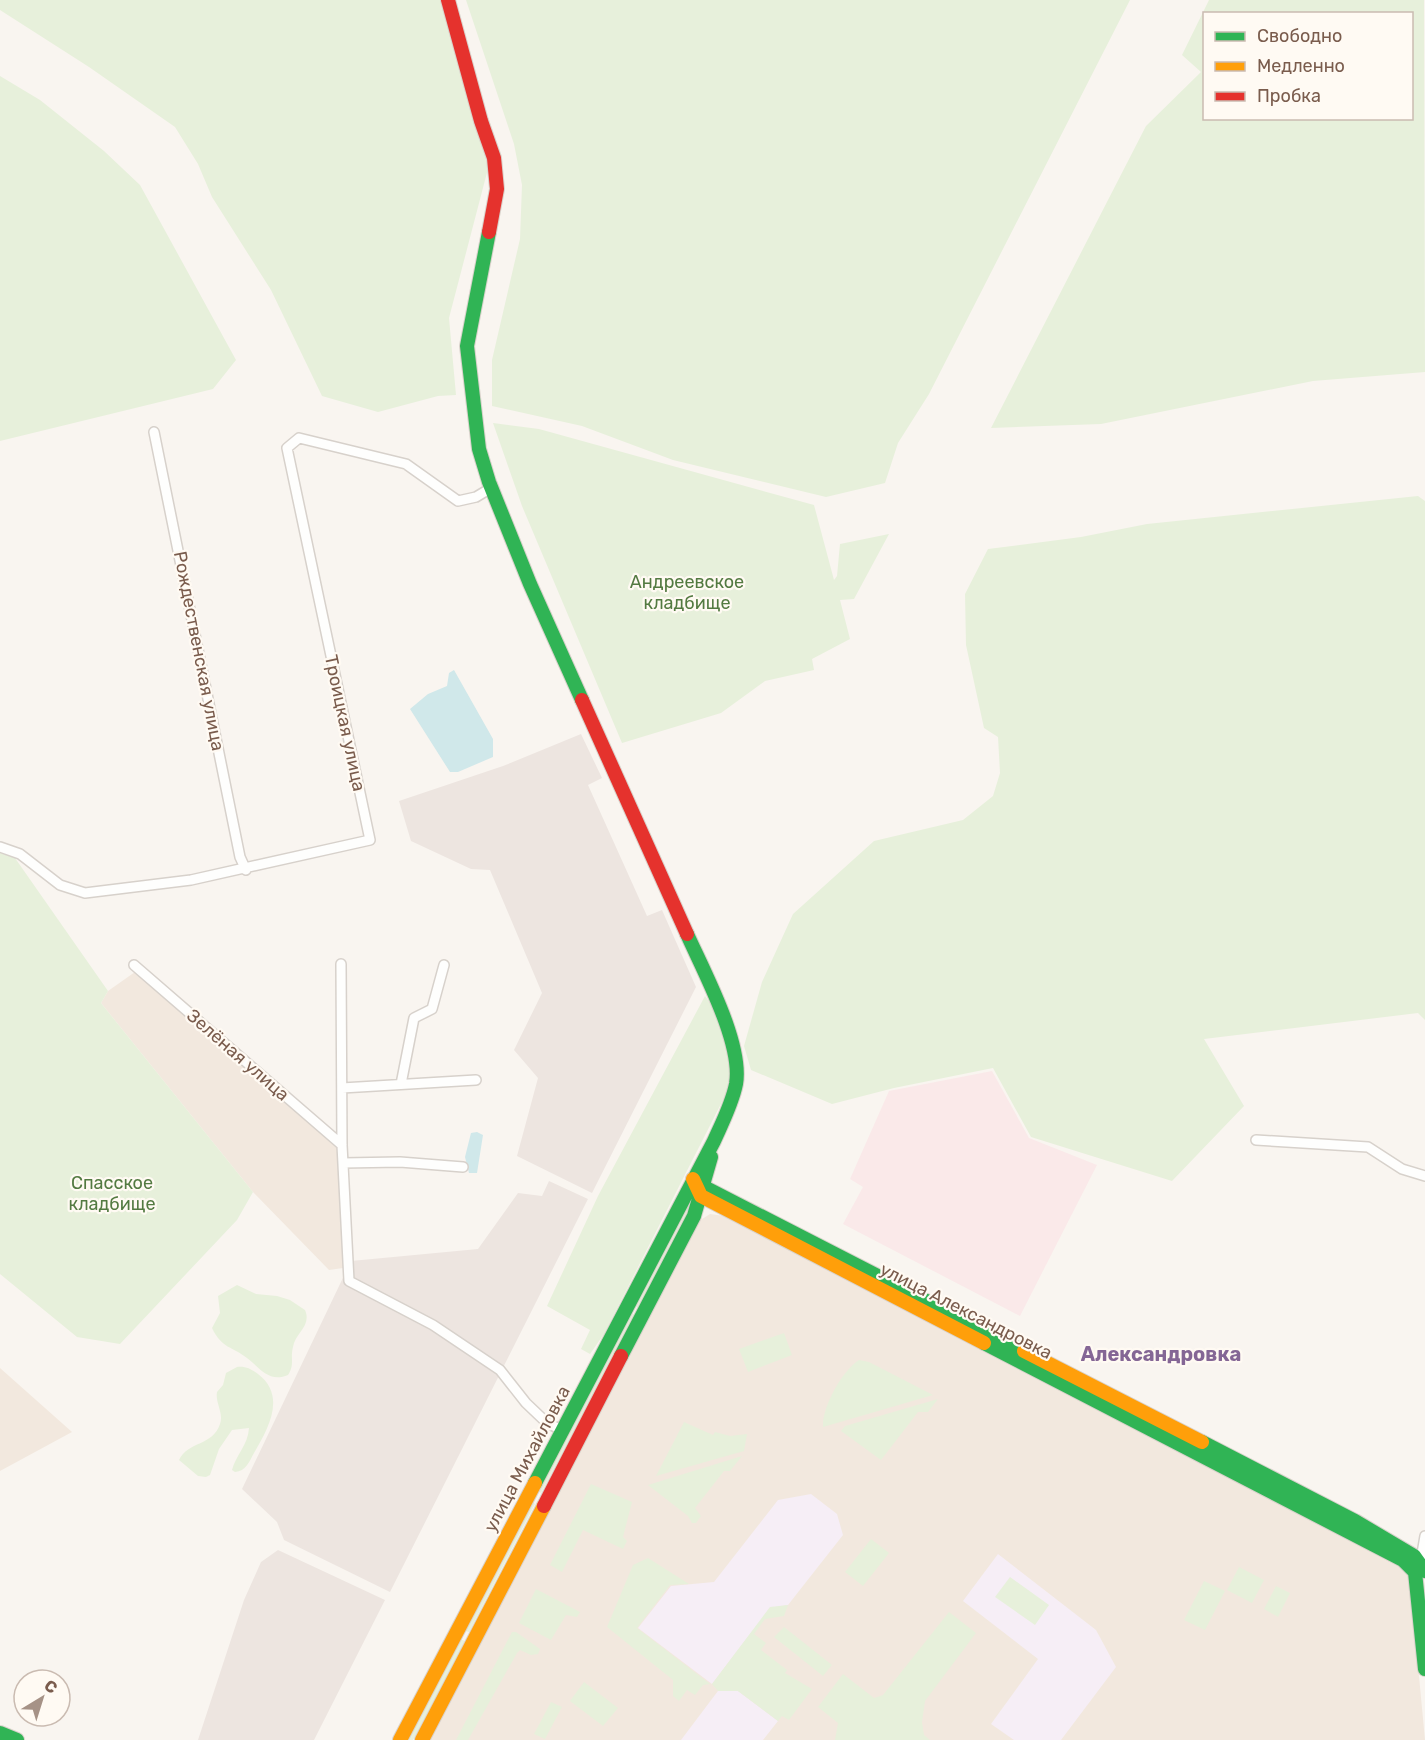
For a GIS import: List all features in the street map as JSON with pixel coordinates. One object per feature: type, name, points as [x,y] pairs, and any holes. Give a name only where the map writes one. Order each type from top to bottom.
[{"type":"main road","points":[[448,0],[481,121],[494,159],[497,189],[467,346],[478,449],[491,488],[538,602],[701,965],[733,1044],[737,1065],[735,1089],[696,1189]]},
{"type":"main road","points":[[696,1189],[709,1166],[714,1141]]},
{"type":"main road","points":[[694,1216],[702,1209],[726,1203],[715,1188],[709,1166]]},
{"type":"main road","name":"улица Александровка","points":[[696,1189],[1341,1514],[1417,1558]]},
{"type":"main road","name":"улица Михайловка","points":[[422,1740],[694,1216],[696,1189]]},
{"type":"main road","name":"улица Михайловка","points":[[400,1740],[562,1430],[696,1189]]},
{"type":"main road","name":"улица Александровка","points":[[726,1203],[1417,1558]]},
{"type":"main road","points":[[1417,1558],[1425,1669]]},
{"type":"main road","points":[[0,1733],[17,1740]]},
{"type":"street","name":"Рождественская улица","points":[[154,432],[240,856],[246,870]]},
{"type":"street","name":"Троицкая улица","points":[[0,847],[20,854],[60,885],[85,893],[191,880],[246,870],[370,840],[287,448],[299,438],[406,464],[458,501],[476,497],[491,488]]},
{"type":"street","points":[[341,964],[342,1145],[349,1281],[433,1325],[500,1370],[526,1403],[547,1423],[562,1430]]},
{"type":"street","points":[[401,1084],[414,1018],[432,1009],[444,964]]},
{"type":"street","name":"Зелёная улица","points":[[134,965],[342,1145]]},
{"type":"street","points":[[342,1088],[476,1080]]},
{"type":"street","points":[[1256,1140],[1368,1147],[1402,1169],[1425,1176]]},
{"type":"street","points":[[343,1163],[400,1162],[463,1167]]},
{"type":"street","points":[[528,1496],[536,1496],[543,1504]]},
{"type":"street","points":[[458,1628],[467,1638],[474,1637]]},
{"type":"shaded area","points":[[581,734],[602,778],[588,785],[647,916],[662,910],[696,987],[592,1193],[517,1156],[538,1078],[514,1050],[542,993],[490,870],[471,869],[411,841],[399,801],[503,766]]},
{"type":"shaded area","points":[[135,972],[340,1150],[343,1268],[329,1270],[253,1192],[101,1003],[108,991]]},
{"type":"shaded area","points":[[992,1071],[1029,1138],[1097,1165],[1020,1316],[843,1224],[863,1187],[850,1179],[889,1091]]},
{"type":"shaded area","points":[[549,1181],[588,1199],[390,1592],[284,1540],[277,1522],[242,1489],[351,1261],[478,1249],[518,1193],[542,1196]]},
{"type":"shaded area","points":[[710,1214],[724,1216],[981,1345],[1398,1565],[1408,1575],[1411,1591],[1425,1740],[428,1740],[699,1221]]},
{"type":"shaded area","points":[[0,1368],[72,1432],[0,1471]]},
{"type":"shaded area","points":[[811,1494],[837,1514],[843,1535],[788,1605],[770,1608],[712,1684],[638,1628],[671,1586],[714,1582],[778,1500]]},
{"type":"shaded area","points":[[278,1550],[385,1600],[314,1740],[198,1740],[244,1600],[261,1562]]},
{"type":"shaded area","points":[[998,1554],[1096,1630],[1116,1667],[1061,1740],[1014,1740],[991,1724],[1038,1659],[963,1601]]},
{"type":"shaded area","points":[[718,1691],[738,1691],[778,1721],[763,1740],[681,1740]]},
{"type":"green space","points":[[0,0],[443,0],[490,161],[449,318],[456,395],[438,396],[378,412],[322,396],[271,290],[212,197],[198,164],[175,127],[89,67],[0,10]]},
{"type":"green space","points":[[466,0],[1130,0],[929,394],[898,443],[885,483],[826,497],[673,460],[582,426],[492,406],[492,360],[520,239],[522,185],[514,144]]},
{"type":"green space","points":[[1209,0],[1424,0],[1425,372],[1313,381],[1101,424],[991,428],[1146,126],[1201,72],[1182,55],[1203,12],[1203,120],[1413,120],[1413,12],[1203,12]]},
{"type":"green space","points":[[0,76],[40,100],[104,151],[140,185],[236,360],[213,389],[0,441]]},
{"type":"green space","name":"Андреевское кладбище","points":[[493,423],[539,429],[814,505],[834,580],[837,576],[840,544],[889,534],[854,599],[840,600],[850,639],[812,659],[814,670],[765,681],[721,713],[622,743],[522,506]]},
{"type":"green space","points":[[1418,496],[1425,501],[1425,1020],[1418,1013],[1204,1039],[1244,1106],[1172,1181],[1031,1137],[993,1068],[894,1088],[832,1104],[751,1070],[744,1046],[762,982],[793,914],[874,841],[963,820],[993,796],[1000,773],[998,737],[984,728],[966,645],[965,594],[988,549],[1081,537],[1147,524]]},
{"type":"green space","name":"Спасское кладбище","points":[[0,853],[15,858],[108,991],[101,1003],[253,1192],[237,1220],[120,1344],[77,1337],[0,1274]]},
{"type":"green space","points":[[705,996],[718,1017],[726,1041],[729,1065],[728,1090],[604,1334],[590,1354],[581,1349],[590,1330],[547,1306],[598,1196]]},
{"type":"green space","points":[[691,1198],[693,1201],[639,1308],[634,1305]]},
{"type":"green space","points":[[237,1285],[256,1294],[290,1300],[305,1310],[307,1316],[305,1325],[294,1342],[288,1375],[275,1377],[265,1373],[242,1354],[224,1344],[212,1328],[220,1313],[218,1296]]},
{"type":"green space","points":[[631,1313],[635,1315],[541,1493],[538,1491]]},
{"type":"green space","points":[[784,1333],[792,1355],[748,1372],[739,1349]]},
{"type":"green space","points":[[859,1360],[869,1362],[933,1395],[823,1427],[826,1410],[834,1390],[846,1372]]},
{"type":"green space","points":[[237,1367],[251,1369],[267,1383],[272,1392],[273,1402],[269,1423],[245,1468],[235,1472],[232,1470],[249,1428],[232,1430],[219,1449],[210,1475],[198,1476],[179,1460],[188,1449],[206,1440],[217,1431],[221,1420],[217,1392],[223,1385],[226,1373]]},
{"type":"green space","points":[[938,1399],[928,1412],[918,1412],[881,1460],[841,1431],[845,1426]]},
{"type":"green space","points":[[684,1422],[713,1435],[715,1432],[730,1436],[747,1434],[744,1451],[656,1476]]},
{"type":"green space","points":[[742,1456],[730,1471],[724,1471],[695,1508],[701,1516],[696,1523],[692,1523],[688,1516],[648,1485]]},
{"type":"green space","points":[[591,1484],[632,1502],[623,1537],[627,1541],[623,1549],[583,1530],[562,1572],[550,1565]]},
{"type":"green space","points":[[532,1501],[535,1504],[469,1632],[465,1631]]},
{"type":"green space","points":[[871,1539],[889,1553],[863,1586],[845,1572]]},
{"type":"green space","points":[[648,1558],[689,1584],[670,1585],[637,1628],[710,1684],[703,1685],[695,1695],[687,1690],[679,1701],[673,1696],[673,1680],[607,1627],[633,1565]]},
{"type":"green space","points":[[1239,1567],[1264,1580],[1252,1603],[1227,1590]]},
{"type":"green space","points":[[1010,1577],[1049,1605],[1035,1625],[995,1597]]},
{"type":"green space","points":[[1204,1581],[1225,1591],[1205,1630],[1184,1620]]},
{"type":"green space","points":[[1276,1586],[1290,1593],[1278,1617],[1264,1609]]},
{"type":"green space","points":[[536,1589],[580,1612],[577,1617],[566,1615],[551,1640],[519,1623]]},
{"type":"green space","points":[[788,1605],[784,1616],[765,1619],[754,1634],[766,1643],[761,1650],[787,1670],[785,1673],[812,1689],[789,1720],[782,1716],[778,1721],[738,1691],[718,1691],[712,1684],[770,1607]]},
{"type":"green space","points":[[949,1612],[976,1633],[925,1701],[922,1722],[924,1735],[930,1740],[835,1740],[838,1723],[818,1707],[843,1674],[874,1698],[883,1695]]},
{"type":"green space","points":[[784,1627],[832,1665],[823,1676],[774,1637]]},
{"type":"green space","points":[[512,1632],[516,1632],[540,1649],[538,1654],[531,1655],[520,1650],[517,1653],[468,1740],[456,1740]]},
{"type":"green space","points":[[460,1639],[465,1641],[413,1740],[407,1740]]},
{"type":"green space","points":[[584,1682],[618,1708],[603,1726],[570,1701]]},
{"type":"green space","points":[[551,1702],[562,1707],[545,1739],[534,1734]]},
{"type":"water","points":[[454,670],[493,739],[493,757],[458,772],[450,772],[410,709],[428,694],[447,686],[449,673]]},
{"type":"water","points":[[477,1132],[483,1135],[477,1173],[469,1173],[465,1157],[471,1133]]},
{"type":"traffic: fast","points":[[489,232],[467,346],[479,449],[489,482],[530,584],[582,700]]},
{"type":"traffic: fast","points":[[535,1483],[714,1141],[736,1084],[737,1068],[728,1029],[687,934]]},
{"type":"traffic: fast","points":[[621,1356],[694,1216],[711,1157]]},
{"type":"traffic: fast","points":[[692,1189],[704,1187],[1024,1351]]},
{"type":"traffic: fast","points":[[984,1343],[1403,1560],[1415,1572],[1425,1669]]},
{"type":"traffic: fast","points":[[1202,1442],[1355,1521],[1414,1556],[1425,1571]]},
{"type":"traffic: fast","points":[[0,1733],[17,1740]]},
{"type":"traffic: slow","points":[[693,1179],[701,1196],[984,1343]]},
{"type":"traffic: slow","points":[[1024,1351],[1202,1442]]},
{"type":"traffic: slow","points":[[400,1740],[535,1483]]},
{"type":"traffic: slow","points":[[422,1740],[544,1506]]},
{"type":"traffic: jam","points":[[448,0],[481,121],[494,158],[497,189],[489,232]]},
{"type":"traffic: jam","points":[[582,700],[687,934]]},
{"type":"traffic: jam","points":[[544,1506],[621,1356]]},
{"type":"district","name":"Александровка","points":[[1161,1354]]}]
